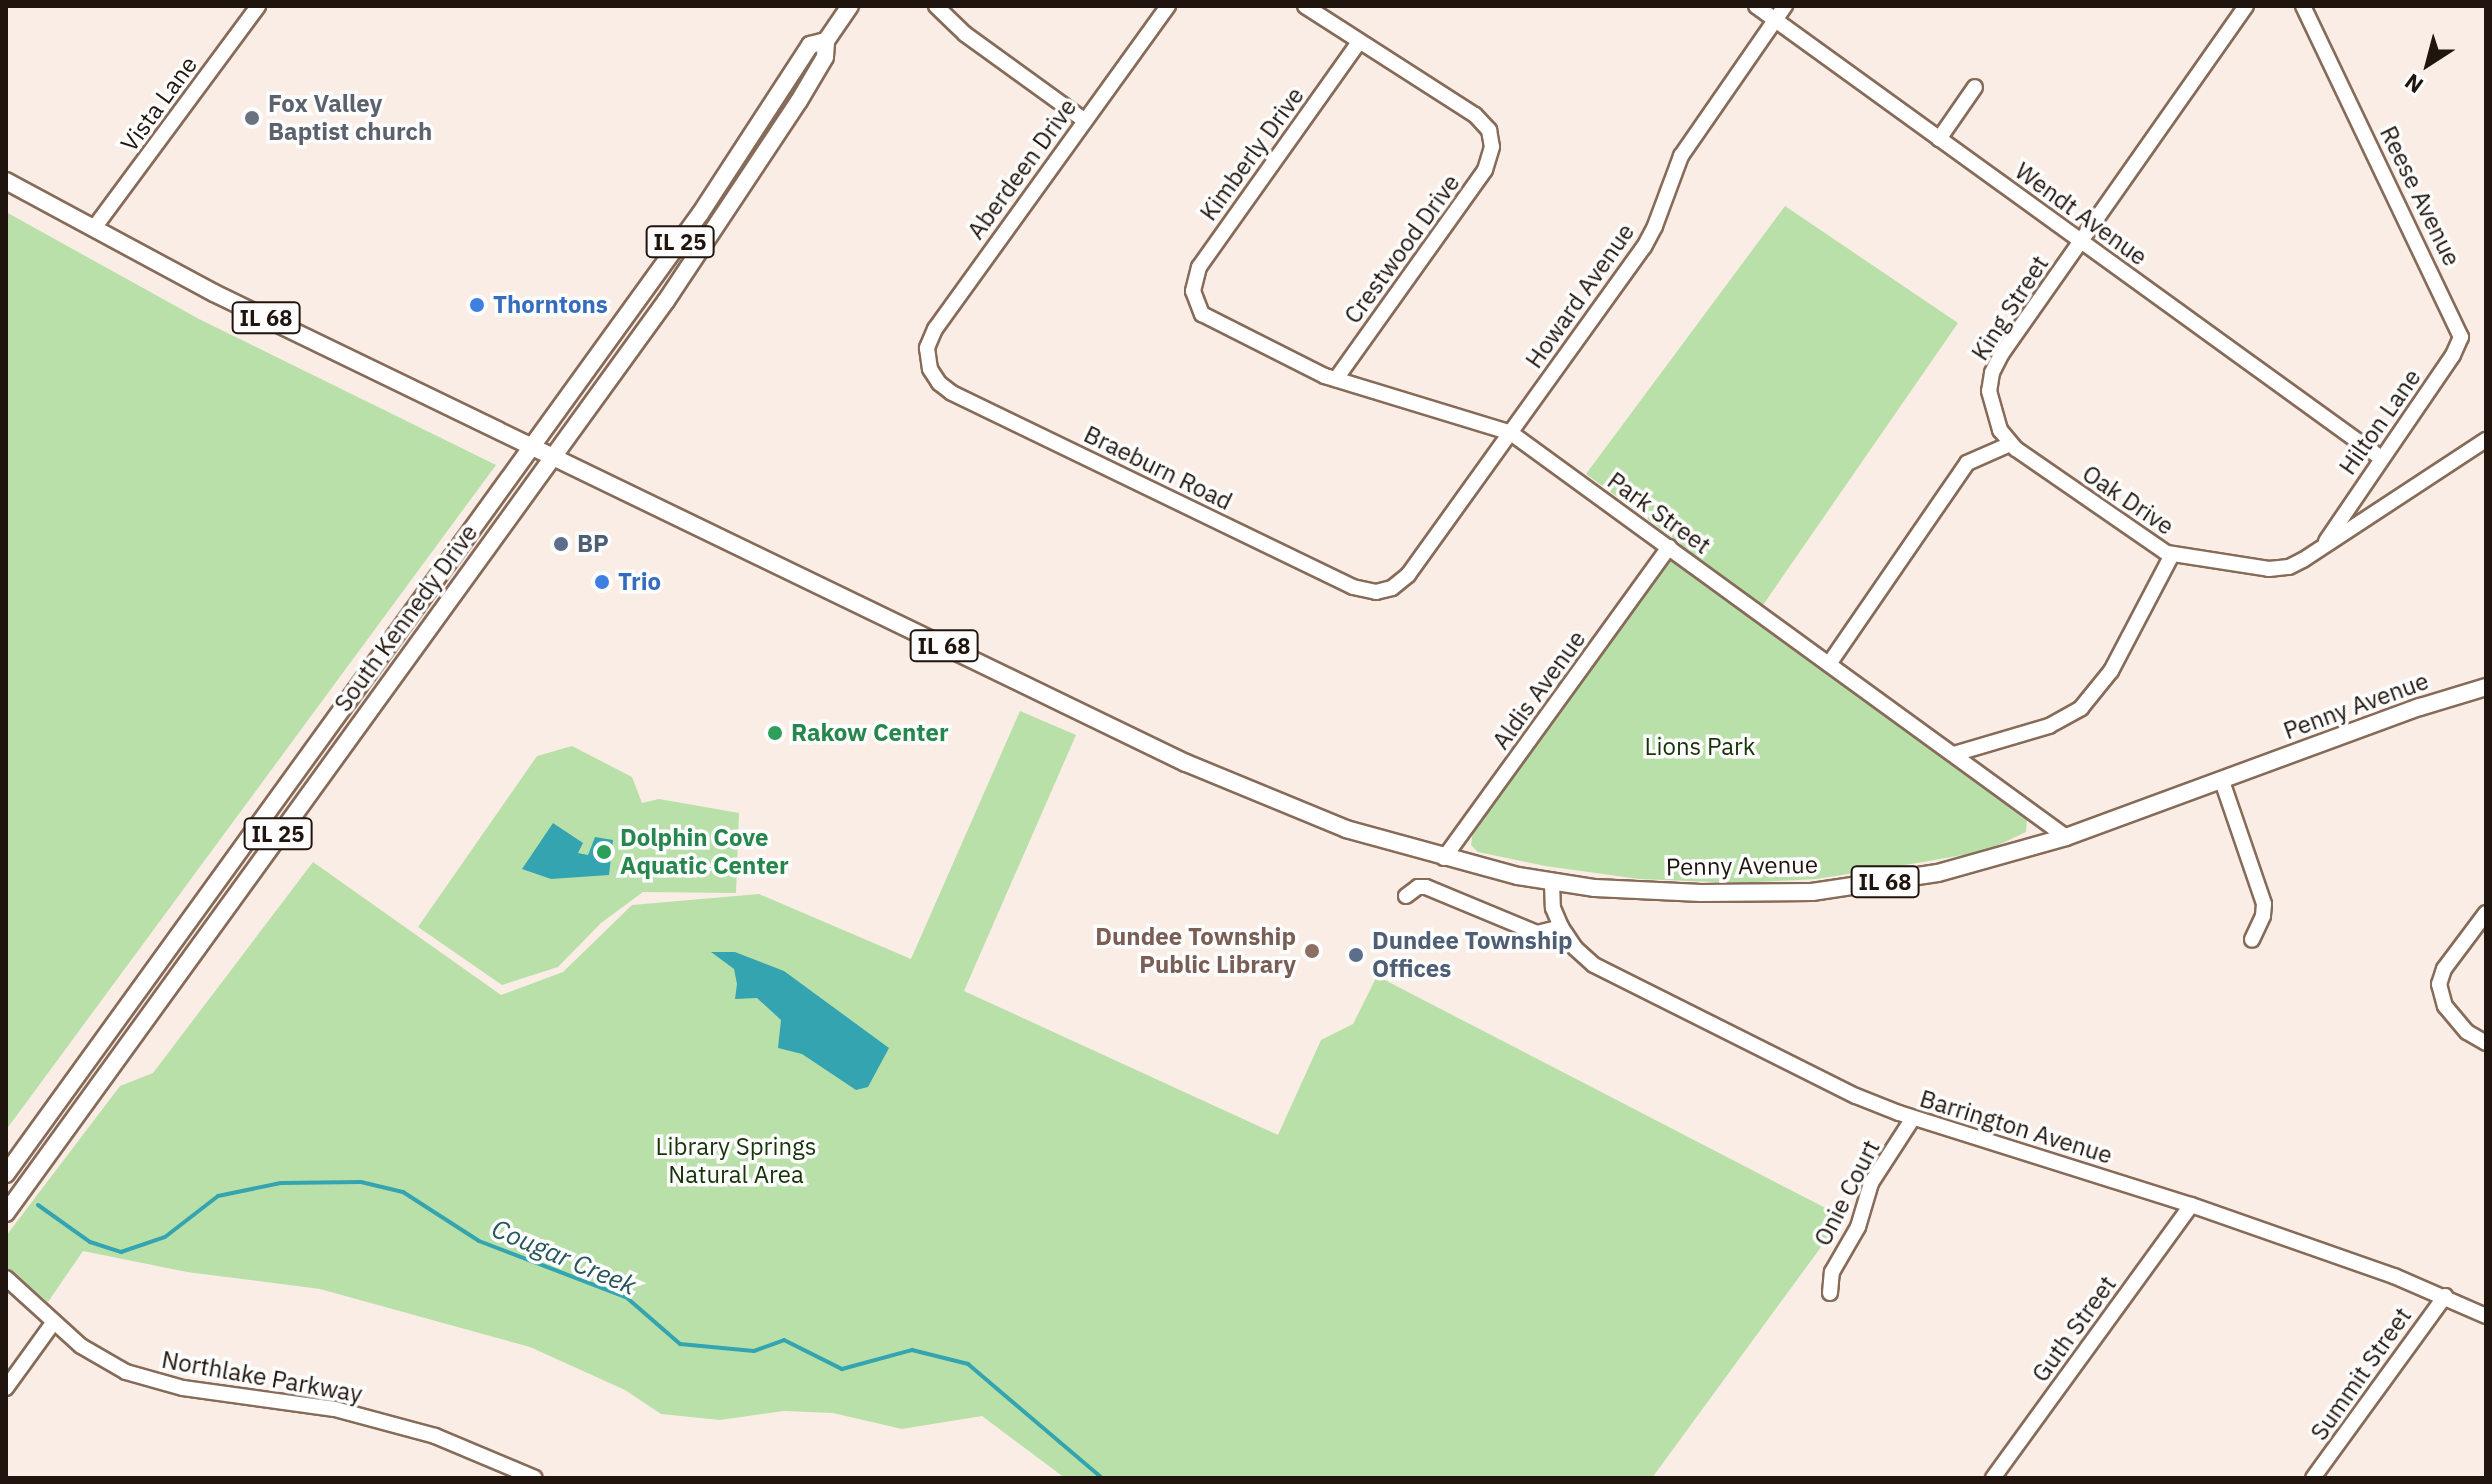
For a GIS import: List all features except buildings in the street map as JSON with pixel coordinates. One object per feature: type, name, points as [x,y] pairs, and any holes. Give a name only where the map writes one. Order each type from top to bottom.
[{"type":"main road","name":"South Kennedy Drive","points":[[6,1213],[666,301],[759,163],[825,57],[826,41],[850,6]]},
{"type":"main road","name":"South Kennedy Drive","points":[[6,1174],[700,214],[810,45],[826,41]]},
{"type":"main road","name":"IL 68","points":[[6,181],[214,293],[552,456]]},
{"type":"main road","name":"Penny Avenue","points":[[552,456],[1266,799],[1346,829],[1444,858],[1552,883],[1701,893],[1812,892],[1900,880],[1975,865],[2066,837],[2428,705],[2486,687]]},
{"type":"street","name":"Vista Lane","points":[[94,228],[258,6]]},
{"type":"street","points":[[936,6],[965,34],[1084,120]]},
{"type":"street","name":"Aberdeen Drive","points":[[928,365],[927,348],[932,334],[1168,6]]},
{"type":"street","points":[[1305,6],[1359,42]]},
{"type":"street","name":"Wendt Avenue","points":[[1756,6],[2381,458]]},
{"type":"street","name":"Howard Avenue","points":[[1382,591],[1408,575],[1649,239],[1681,156],[1785,6]]},
{"type":"street","name":"King Street","points":[[2010,444],[2000,430],[1990,403],[1992,373],[2004,350],[2246,6]]},
{"type":"street","name":"Reese Avenue","points":[[2303,6],[2454,318]]},
{"type":"street","name":"Crestwood Drive","points":[[1336,379],[1485,170],[1492,155],[1492,140],[1487,126],[1475,115],[1359,42]]},
{"type":"street","name":"Kimberly Drive","points":[[1194,296],[1193,281],[1199,267],[1359,42]]},
{"type":"street","points":[[1939,139],[1975,87]]},
{"type":"street","name":"Park Street","points":[[1194,296],[1200,312],[1212,322],[1336,379],[1511,433],[2066,837]]},
{"type":"street","name":"Hilton Lane","points":[[2322,547],[2458,347],[2461,335],[2454,318]]},
{"type":"street","name":"Braeburn Road","points":[[928,365],[935,379],[952,393],[1353,587],[1382,591]]},
{"type":"street","name":"Oak Drive","points":[[2010,444],[2172,555],[2277,568],[2294,565],[2486,440]]},
{"type":"street","points":[[1829,664],[1965,466],[1976,457],[2010,444]]},
{"type":"street","name":"Aldis Avenue","points":[[1444,858],[1669,547]]},
{"type":"street","points":[[1954,754],[2049,726],[2081,708],[2111,671],[2172,555]]},
{"type":"street","points":[[2222,781],[2264,904],[2263,916],[2252,940]]},
{"type":"street","name":"Barrington Avenue","points":[[1552,883],[1553,908],[1561,927],[1584,957],[1618,979],[1856,1096],[1913,1118],[2191,1205],[2445,1296],[2486,1316]]},
{"type":"street","points":[[1406,896],[1416,888],[1426,887],[1537,933],[1561,927]]},
{"type":"street","points":[[2486,913],[2442,973],[2439,984],[2443,1002],[2452,1015],[2467,1032],[2486,1043]]},
{"type":"street","name":"Onie Court","points":[[1830,1293],[1833,1268],[1858,1227],[1871,1183],[1913,1118]]},
{"type":"street","name":"Guth Street","points":[[1993,1478],[2191,1205]]},
{"type":"street","name":"Northlake Parkway","points":[[6,1278],[53,1323],[108,1364],[155,1382],[335,1409],[435,1436],[535,1478]]},
{"type":"street","name":"Summit Street","points":[[2313,1478],[2445,1296]]},
{"type":"street","points":[[6,1388],[53,1323]]},
{"type":"green space","name":"Lions Park","points":[[1785,206],[1958,323],[1754,618],[2027,820],[2026,832],[1986,851],[1816,879],[1739,883],[1639,879],[1545,866],[1478,852],[1471,845],[1473,830],[1681,544],[1586,474]]},
{"type":"green space","points":[[6,212],[199,319],[496,465],[6,1130]]},
{"type":"green space","name":"Library Springs Natural Area","points":[[1020,711],[1076,735],[964,991],[1278,1135],[1321,1040],[1353,1024],[1377,976],[1843,1217],[1652,1478],[1065,1478],[982,1416],[902,1429],[833,1413],[784,1411],[720,1420],[661,1414],[625,1390],[530,1347],[320,1289],[187,1272],[83,1251],[48,1302],[6,1267],[6,1236],[120,1086],[153,1073],[313,862],[501,995],[563,972],[632,905],[759,894],[911,959]]},
{"type":"green space","name":"Dolphin Cove Aquatic Center","points":[[572,746],[632,777],[642,803],[659,799],[739,813],[736,893],[643,892],[601,923],[558,967],[502,985],[418,927],[537,756]]},
{"type":"water","points":[[553,823],[583,843],[578,853],[588,855],[595,837],[613,840],[609,875],[551,879],[522,869]]},
{"type":"water","points":[[711,952],[735,952],[784,971],[889,1048],[868,1087],[856,1090],[802,1054],[778,1048],[781,1020],[757,998],[735,999],[737,984],[734,969]]},
{"type":"waterway","name":"Cougar Creek","points":[[38,1205],[90,1242],[121,1252],[165,1237],[218,1196],[281,1183],[361,1182],[403,1192],[479,1241],[626,1297],[680,1344],[754,1351],[784,1340],[842,1369],[912,1350],[968,1364],[1102,1478]]},
{"type":"place","name":"Fox Valley Baptist church","points":[[252,118]]},
{"type":"place","name":"Thorntons","points":[[477,305]]},
{"type":"place","name":"BP","points":[[561,544]]},
{"type":"place","name":"Trio","points":[[602,582]]},
{"type":"place","name":"Rakow Center","points":[[775,733]]},
{"type":"place","name":"Dolphin Cove Aquatic Center","points":[[604,852]]},
{"type":"place","name":"Dundee Township Public Library","points":[[1312,951]]},
{"type":"place","name":"Dundee Township Offices","points":[[1356,955]]}]
